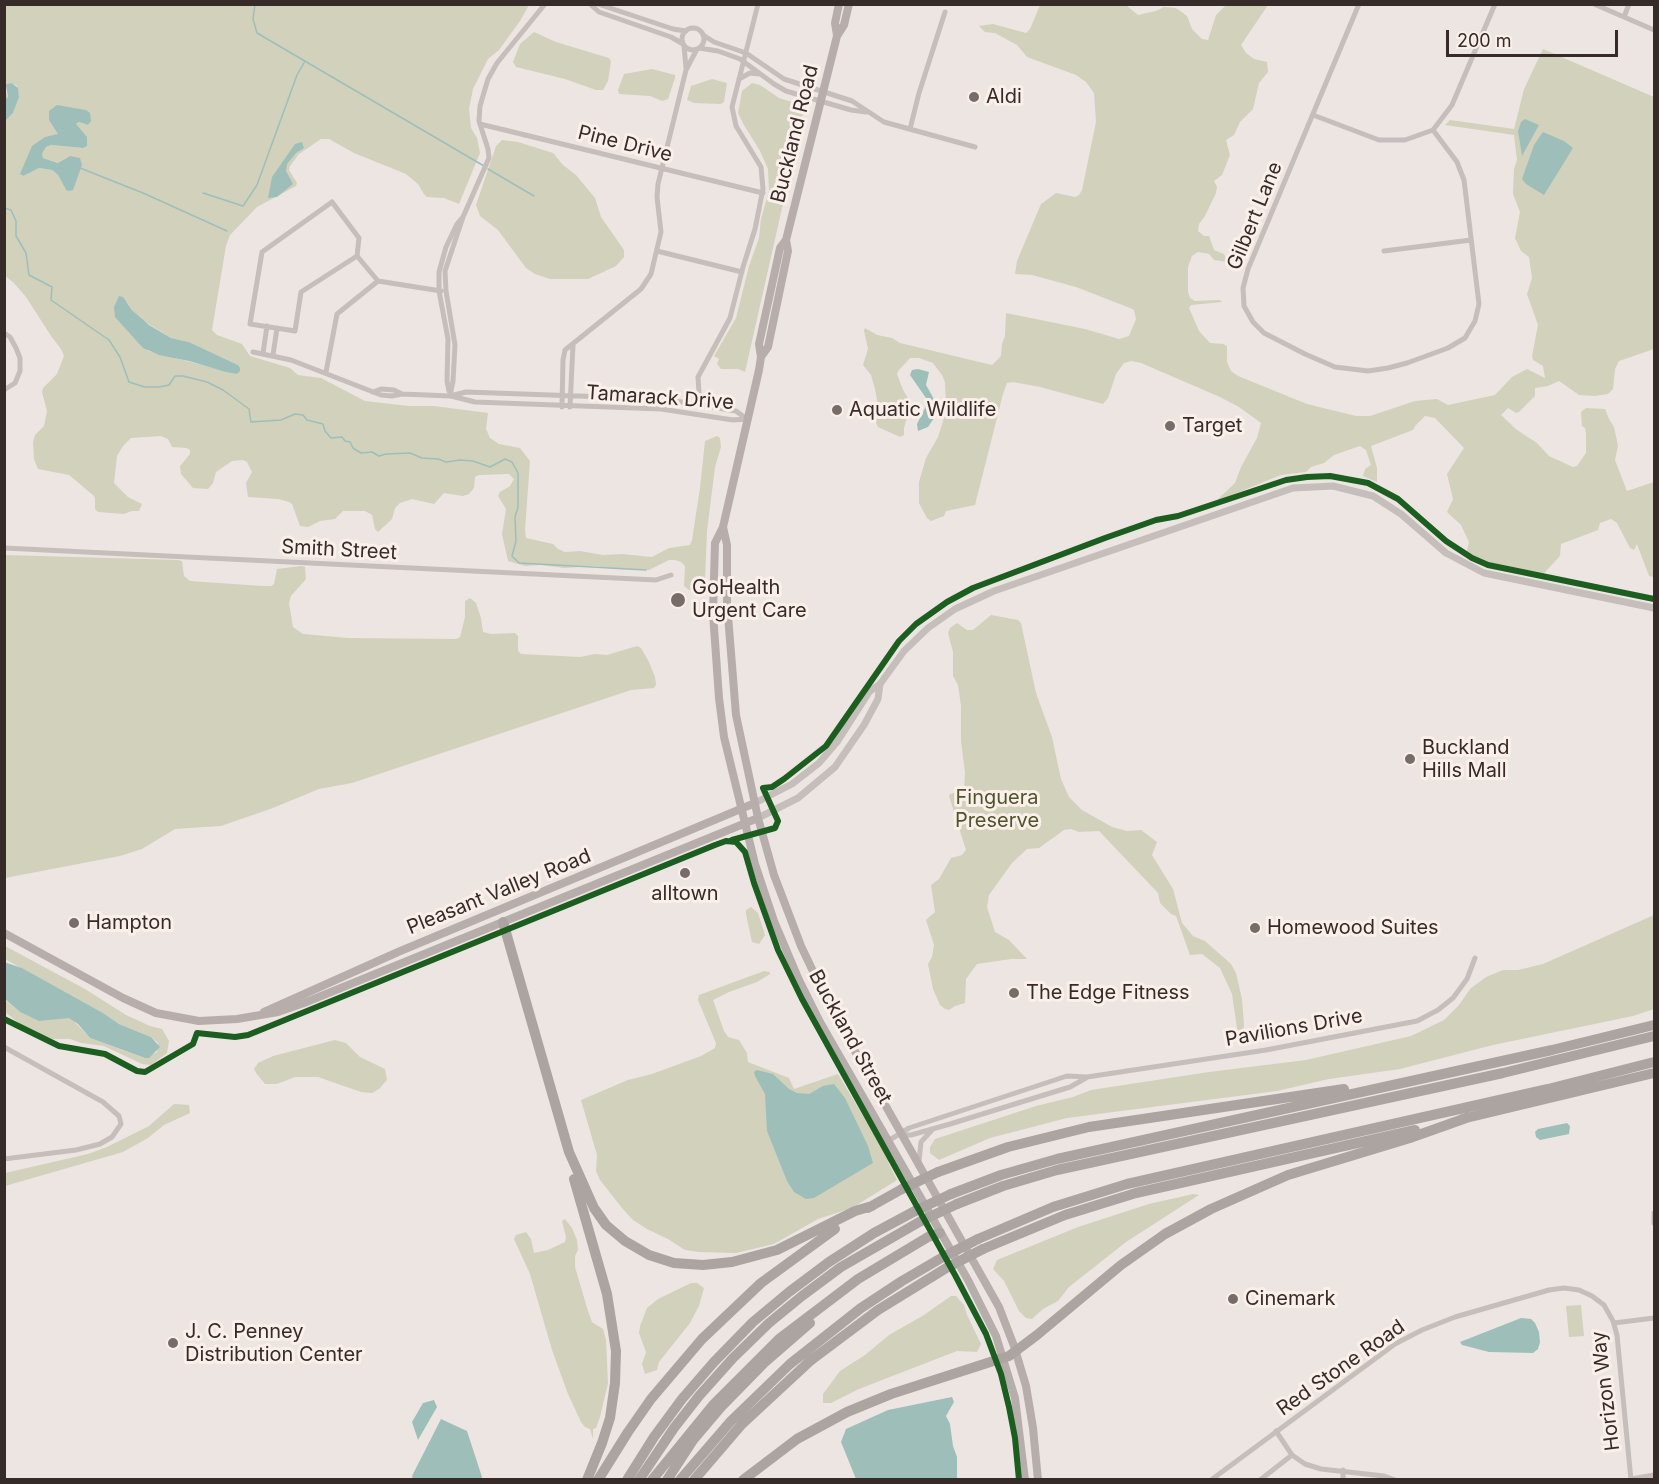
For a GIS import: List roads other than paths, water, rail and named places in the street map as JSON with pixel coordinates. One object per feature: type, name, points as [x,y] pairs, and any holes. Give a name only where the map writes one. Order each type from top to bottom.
[{"type":"highway","points":[[503,922],[569,1152],[575,1185],[607,1294],[614,1327],[615,1383],[610,1418],[587,1479]]},
{"type":"highway","points":[[627,1479],[682,1399],[714,1362],[753,1322],[789,1292],[862,1240],[1009,1173],[1049,1161],[1401,1084],[1654,1025]]},
{"type":"highway","points":[[954,1199],[1057,1170],[1514,1070],[1654,1036]]},
{"type":"highway","points":[[680,1479],[735,1416],[790,1364],[869,1303],[1053,1207],[1127,1184],[1548,1089],[1654,1062]]},
{"type":"highway","points":[[981,1244],[1136,1193],[1469,1118],[1654,1073]]},
{"type":"highway","points":[[598,1479],[658,1390],[717,1324],[761,1283],[792,1259],[902,1189],[938,1172],[1008,1147],[1089,1128],[1367,1085],[1401,1084]]},
{"type":"highway","points":[[743,1479],[797,1439],[847,1412],[901,1391],[1004,1358],[1016,1351],[1121,1265],[1154,1241],[1201,1214],[1288,1175],[1469,1118]]},
{"type":"highway","points":[[569,1152],[589,1200],[606,1225],[636,1249],[674,1263],[711,1265],[755,1257],[791,1244],[855,1211],[872,1206]]},
{"type":"highway","points":[[639,1479],[699,1396],[769,1323],[841,1267],[918,1216]]},
{"type":"highway","points":[[652,1479],[714,1404],[784,1335],[858,1279],[928,1237],[940,1233]]},
{"type":"highway","points":[[667,1479],[704,1426],[764,1363],[847,1294],[931,1242],[940,1233]]},
{"type":"highway","points":[[694,1479],[742,1424],[810,1361],[945,1262]]},
{"type":"main road","name":"Buckland Road","points":[[837,36],[835,23],[839,4]]},
{"type":"main road","name":"Buckland Road","points":[[716,650],[715,543],[723,526],[761,357],[759,344],[780,248],[786,240],[837,36],[844,25],[849,4]]},
{"type":"main road","name":"Buckland Road","points":[[723,526],[727,545],[730,650]]},
{"type":"main road","points":[[715,636],[730,638]]},
{"type":"main road","name":"Buckland Street","points":[[716,650],[722,724],[744,824],[763,889],[785,947],[813,1008],[984,1311],[1004,1358],[1017,1410],[1025,1479]]},
{"type":"main road","name":"Buckland Street","points":[[730,650],[737,722],[758,818],[777,883],[799,941],[830,1006],[993,1295],[1016,1351],[1031,1411],[1038,1479]]},
{"type":"main road","name":"Pleasant Valley Road","points":[[257,1015],[388,956],[755,803]]},
{"type":"main road","name":"Pleasant Valley Road","points":[[4,933],[123,998],[156,1013],[181,1019],[231,1020],[278,1012],[304,1004],[758,818]]},
{"type":"main road","points":[[625,858],[626,872]]},
{"type":"main road","points":[[499,911],[503,922]]},
{"type":"main road","points":[[785,947],[799,941]]},
{"type":"main road","points":[[388,956],[388,969]]},
{"type":"main road","points":[[380,960],[388,969]]},
{"type":"main road","points":[[940,1233],[953,1225]]},
{"type":"street","points":[[253,352],[273,355],[326,372],[361,389],[373,392],[387,390],[402,394],[450,396],[447,381],[448,339],[443,291],[447,262],[488,161],[488,149],[480,124],[480,105],[493,69],[545,4]]},
{"type":"street","points":[[590,4],[599,12],[670,37],[691,50],[698,48],[718,51],[743,60],[782,89],[867,112]]},
{"type":"street","points":[[598,4],[673,29],[686,32],[695,29],[714,42],[745,52],[784,80],[852,101],[884,122],[975,147]]},
{"type":"street","points":[[708,406],[699,395],[698,379],[729,321],[757,223],[763,193],[764,181],[761,167],[734,122],[732,112],[733,99],[758,4]]},
{"type":"street","name":"Gilbert Lane","points":[[1359,4],[1248,269],[1243,288],[1244,306],[1253,322],[1264,333],[1335,367],[1368,371],[1388,368],[1448,348],[1465,338],[1474,321],[1479,304],[1464,180],[1456,162],[1433,130]]},
{"type":"street","points":[[1313,115],[1379,140],[1405,140],[1433,130],[1452,105],[1495,4]]},
{"type":"street","points":[[1594,4],[1654,30]]},
{"type":"street","points":[[1624,17],[1629,4]]},
{"type":"street","points":[[910,129],[945,12]]},
{"type":"street","points":[[686,32],[683,36],[686,70]]},
{"type":"street","points":[[562,406],[563,355],[567,349],[644,286],[651,274],[661,227],[657,190],[682,83],[686,70],[703,43],[703,35]]},
{"type":"street","points":[[737,83],[750,73],[761,74]]},
{"type":"street","name":"Pine Drive","points":[[480,124],[763,193]]},
{"type":"street","points":[[357,256],[302,292],[295,331],[250,324],[262,252],[332,202],[359,238],[357,256],[378,281],[443,291]]},
{"type":"street","points":[[1384,251],[1471,240]]},
{"type":"street","points":[[657,251],[742,272]]},
{"type":"street","points":[[326,372],[337,314],[378,281]]},
{"type":"street","points":[[263,353],[267,326]]},
{"type":"street","points":[[273,355],[278,328]]},
{"type":"street","points":[[4,333],[10,337],[20,358],[20,371],[15,383],[4,390]]},
{"type":"street","points":[[570,407],[573,345]]},
{"type":"street","name":"Tamarack Drive","points":[[450,396],[466,392],[663,399],[736,411],[747,418]]},
{"type":"street","points":[[501,394],[501,404]]},
{"type":"street","name":"Tamarack Drive","points":[[450,396],[468,401],[501,404],[661,409],[733,420],[747,418]]},
{"type":"street","points":[[755,803],[792,784],[819,763],[837,742],[869,692],[880,684],[900,656],[942,617],[968,601],[1138,540],[1302,486],[1342,487],[1373,496],[1401,514],[1446,553],[1484,573],[1654,608]]},
{"type":"street","name":"Smith Street","points":[[4,548],[656,580],[671,574]]},
{"type":"street","points":[[758,818],[798,798],[835,767],[864,725],[878,699],[880,684]]},
{"type":"street","name":"Pavilions Drive","points":[[888,1141],[909,1128],[1066,1076],[1088,1077],[1277,1048],[1412,1022],[1432,1014],[1453,998],[1464,984],[1475,958]]},
{"type":"street","points":[[4,1047],[103,1102],[119,1116],[121,1124],[112,1137],[100,1144],[76,1150],[4,1160]]},
{"type":"street","name":"Pavilions Drive","points":[[901,1135],[911,1135],[933,1129],[1070,1087],[1088,1077]]},
{"type":"street","points":[[1022,1101],[1024,1089]]},
{"type":"street","points":[[920,1168],[921,1142],[933,1129]]},
{"type":"street","points":[[1654,1213],[1654,1223]]},
{"type":"street","name":"Horizon Way","points":[[1534,1295],[1561,1288],[1582,1290],[1602,1303],[1614,1323],[1631,1479]]},
{"type":"street","name":"Red Stone Road","points":[[1211,1479],[1395,1344],[1442,1322],[1534,1295]]},
{"type":"street","points":[[1614,1323],[1654,1318]]},
{"type":"street","points":[[1276,1431],[1292,1455],[1305,1464],[1395,1479]]},
{"type":"street","points":[[1260,1479],[1292,1455]]},
{"type":"street","points":[[1343,1470],[1343,1479]]},
{"type":"street","points":[[1631,1479],[1654,1475]]},
{"type":"water","points":[[12,83],[18,88],[19,97],[13,113],[5,121],[5,100],[8,97],[6,86]]},
{"type":"water","points":[[57,105],[86,110],[90,113],[91,121],[88,125],[79,122],[76,124],[87,137],[87,146],[83,148],[51,145],[46,147],[42,154],[43,158],[58,163],[70,156],[80,158],[82,165],[73,190],[69,191],[52,170],[39,168],[23,176],[20,174],[32,146],[45,137],[58,134],[49,120],[49,111]]},
{"type":"water","points":[[1525,119],[1539,125],[1522,156],[1518,131],[1521,122]]},
{"type":"water","points":[[1543,132],[1564,141],[1573,148],[1544,195],[1522,179],[1534,145]]},
{"type":"water","points":[[302,142],[304,148],[296,153],[287,164],[286,171],[293,184],[277,197],[268,198],[272,177],[295,144]]},
{"type":"water","points":[[119,296],[123,297],[132,310],[149,325],[171,338],[189,342],[238,365],[240,371],[237,374],[226,372],[159,355],[143,348],[115,317],[114,307]]},
{"type":"water","points":[[912,370],[929,372],[926,385],[934,399],[931,411],[934,418],[928,427],[918,431],[917,424],[925,408],[926,398],[910,375]]},
{"type":"water","points":[[4,962],[22,968],[119,1024],[151,1037],[160,1047],[149,1058],[145,1058],[90,1038],[78,1024],[69,1018],[39,1021],[20,1012],[5,999]]},
{"type":"water","points":[[757,1070],[773,1074],[789,1089],[797,1093],[809,1094],[823,1086],[834,1084],[845,1098],[868,1146],[873,1163],[814,1198],[806,1199],[794,1192],[787,1181],[767,1131],[765,1094],[755,1076],[754,1072]]},
{"type":"water","points":[[1567,1123],[1570,1126],[1569,1134],[1540,1140],[1536,1137],[1535,1132],[1538,1129]]},
{"type":"water","points":[[1521,1318],[1531,1319],[1539,1332],[1538,1349],[1533,1353],[1489,1352],[1462,1345],[1460,1342]]},
{"type":"water","points":[[952,1397],[954,1402],[946,1416],[957,1457],[957,1479],[856,1479],[841,1442],[846,1429],[888,1410]]},
{"type":"water","points":[[434,1400],[437,1407],[418,1440],[412,1422],[423,1403]]},
{"type":"water","points":[[441,1419],[467,1431],[481,1479],[413,1479],[412,1476]]},
{"type":"waterway","points":[[255,4],[253,19],[257,33],[484,166]]},
{"type":"waterway","points":[[203,193],[243,206],[257,185],[297,75],[305,61]]},
{"type":"waterway","points":[[80,168],[143,193],[227,231]]},
{"type":"waterway","points":[[488,169],[534,196]]},
{"type":"waterway","points":[[4,208],[11,210],[16,221],[16,236],[26,253],[29,275],[52,287],[51,300],[109,340],[120,357],[129,382],[145,387],[159,387],[169,385],[175,376],[207,382],[223,390],[249,409],[251,422],[281,420],[295,414],[303,415],[307,420],[323,424],[331,438],[342,437],[361,453],[372,452],[379,456],[410,453],[422,458],[446,462],[473,461],[490,467],[505,459],[512,462],[518,473],[516,541],[512,556],[519,563],[646,570]]},
{"type":"place","name":"Aldi","points":[[974,97]]},
{"type":"place","name":"Aquatic Wildlife","points":[[837,410]]},
{"type":"place","name":"Target","points":[[1170,426]]},
{"type":"place","name":"GoHealth Urgent Care","points":[[678,600]]},
{"type":"place","name":"Buckland Hills Mall","points":[[1410,759]]},
{"type":"place","name":"alltown","points":[[685,873]]},
{"type":"place","name":"Hampton","points":[[74,923]]},
{"type":"place","name":"Homewood Suites","points":[[1255,928]]},
{"type":"place","name":"The Edge Fitness","points":[[1014,993]]},
{"type":"place","name":"Cinemark","points":[[1233,1299]]},
{"type":"place","name":"J. C. Penney Distribution Center","points":[[173,1343]]},
{"type":"park label","name":"Finguera Preserve","points":[[997,810]]}]
